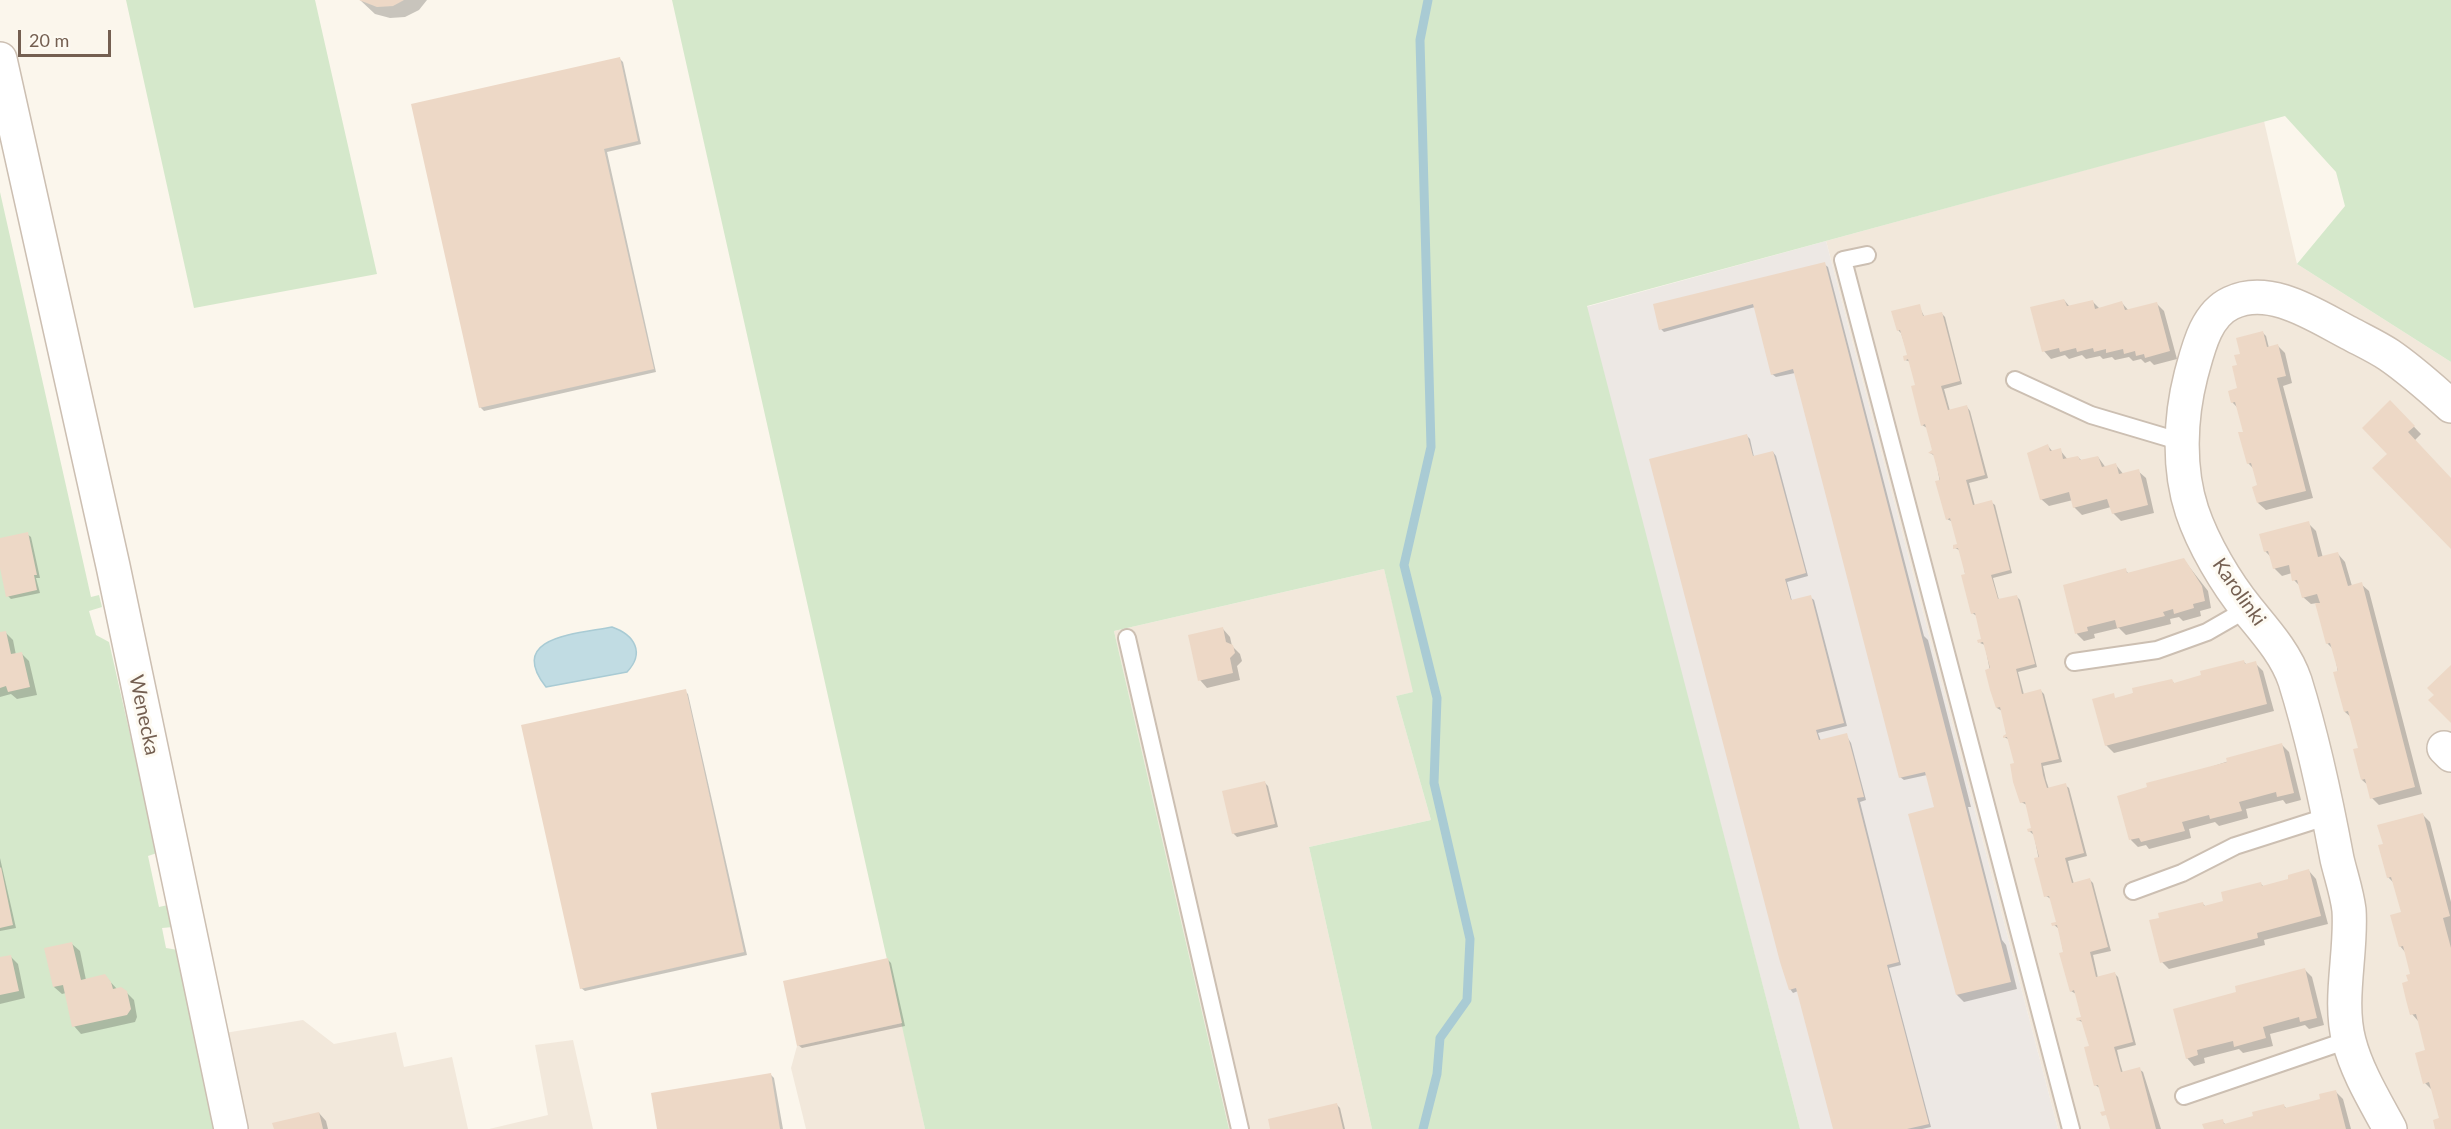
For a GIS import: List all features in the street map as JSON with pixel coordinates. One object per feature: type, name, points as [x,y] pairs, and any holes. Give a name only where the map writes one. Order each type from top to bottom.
[{"type":"street","name":"Wenecka","points":[[0,59],[113,566],[231,1129]]},
{"type":"street","name":"Karolinki","points":[[2390,1129],[2364,1082],[2348,1040],[2345,998],[2349,909],[2329,816],[2295,680],[2277,647],[2247,609],[2197,527],[2188,490],[2182,442],[2190,381],[2200,341],[2214,317],[2230,303],[2249,298],[2272,299],[2302,308],[2388,354],[2451,406]]},
{"type":"lane","points":[[1867,255],[1843,260],[2071,1129]]},
{"type":"lane","points":[[2015,381],[2091,415],[2182,442]]},
{"type":"lane","points":[[2074,662],[2157,651],[2207,632],[2247,609]]},
{"type":"lane","points":[[1127,638],[1240,1129]]},
{"type":"lane","points":[[2133,891],[2182,873],[2235,846],[2329,816]]},
{"type":"lane","points":[[2184,1096],[2348,1040]]},
{"type":"shaded area","points":[[2264,121],[2297,264],[2451,362],[2451,1129],[2058,1129],[1826,241]]},
{"type":"shaded area","points":[[1826,241],[2058,1129],[1800,1129],[1586,307]]},
{"type":"shaded area","points":[[1384,569],[1414,692],[1396,696],[1431,820],[1309,847],[1372,1129],[1229,1129],[1114,631]]},
{"type":"shaded area","points":[[303,1020],[334,1044],[396,1032],[404,1067],[452,1057],[468,1129],[247,1129],[225,1033]]},
{"type":"shaded area","points":[[902,1023],[925,1129],[806,1129],[791,1068],[797,1046]]},
{"type":"shaded area","points":[[573,1040],[593,1129],[489,1129],[548,1115],[535,1045]]},
{"type":"green space","points":[[126,0],[315,0],[377,274],[194,308]]},
{"type":"green space","points":[[672,0],[2451,0],[2451,362],[2297,264],[2345,206],[2336,172],[2285,116],[1587,306],[1800,1129],[1372,1129],[1309,847],[1431,820],[1396,696],[1413,692],[1384,569],[1114,631],[1229,1129],[925,1129]]},
{"type":"green space","points":[[0,192],[91,597],[99,595],[102,607],[89,611],[96,635],[109,642],[157,853],[148,856],[159,907],[168,905],[173,927],[162,928],[166,948],[178,950],[217,1129],[0,1129]]},
{"type":"water","points":[[612,627],[627,635],[635,645],[635,658],[627,672],[546,687],[536,670],[535,657],[540,647],[551,640]]},
{"type":"building","points":[[359,0],[404,0],[393,6],[377,7]]},
{"type":"building","points":[[620,57],[638,141],[604,149],[654,369],[479,408],[411,104]]},
{"type":"building","points":[[1825,262],[2011,982],[1956,995],[1908,814],[1934,807],[1925,772],[1899,778],[1793,369],[1771,375],[1753,304],[1659,330],[1653,304]]},
{"type":"building","points":[[2064,299],[2067,306],[2093,300],[2095,309],[2122,301],[2125,310],[2157,302],[2170,351],[2145,358],[2144,354],[2136,356],[2135,351],[2124,354],[2123,349],[2106,353],[2106,349],[2094,352],[2093,348],[2077,352],[2076,348],[2060,352],[2059,348],[2042,352],[2030,307]]},
{"type":"building","points":[[1920,304],[1923,316],[1942,312],[1960,381],[1941,386],[1948,410],[1967,405],[1985,475],[1966,480],[1973,505],[1992,500],[2010,570],[1991,575],[1998,599],[2017,595],[2035,664],[2016,669],[2022,694],[2041,689],[2059,759],[2041,763],[2043,775],[2047,788],[2066,783],[2084,853],[2065,858],[2072,883],[2090,878],[2108,947],[2090,952],[2096,977],[2115,972],[2133,1042],[2114,1047],[2121,1072],[2140,1067],[2156,1129],[2110,1129],[2106,1115],[2102,1116],[2100,1112],[2105,1111],[2098,1085],[2094,1086],[2084,1047],[2089,1046],[2081,1020],[2077,1021],[2076,1018],[2081,1017],[2074,990],[2070,992],[2059,953],[2063,952],[2057,925],[2052,926],[2051,923],[2056,922],[2049,896],[2044,897],[2034,858],[2039,857],[2032,831],[2028,832],[2027,829],[2031,828],[2025,802],[2020,803],[2013,782],[2010,764],[2014,763],[2007,737],[2003,738],[2006,734],[2000,707],[1996,708],[1985,670],[1990,668],[1983,642],[1978,643],[1977,640],[1981,639],[1975,613],[1971,614],[1961,575],[1965,574],[1958,548],[1953,549],[1953,545],[1957,544],[1950,518],[1946,520],[1935,481],[1940,480],[1933,454],[1928,453],[1932,450],[1925,424],[1921,426],[1911,386],[1915,385],[1908,359],[1904,361],[1903,356],[1907,355],[1900,330],[1897,331],[1891,311]]},
{"type":"building","points":[[2263,331],[2267,347],[2278,344],[2286,376],[2277,378],[2306,491],[2257,503],[2252,487],[2257,485],[2251,463],[2247,464],[2238,432],[2243,432],[2235,402],[2231,403],[2228,391],[2237,388],[2232,366],[2237,365],[2234,355],[2240,354],[2236,338]]},
{"type":"building","points":[[2390,400],[2415,426],[2408,432],[2451,478],[2451,549],[2372,468],[2387,454],[2362,428]]},
{"type":"building","points":[[1747,434],[1753,456],[1773,451],[1806,573],[1785,579],[1791,600],[1811,595],[1844,723],[1816,730],[1819,740],[1847,733],[1864,797],[1857,798],[1899,962],[1887,965],[1929,1124],[1907,1129],[1833,1129],[1796,988],[1789,990],[1780,962],[1649,459]]},
{"type":"building","points":[[2048,444],[2050,451],[2061,448],[2063,459],[2078,456],[2080,460],[2098,456],[2102,467],[2116,463],[2119,474],[2139,469],[2148,505],[2112,514],[2107,499],[2073,508],[2069,492],[2040,500],[2027,453]]},
{"type":"building","points":[[2309,521],[2318,557],[2338,552],[2348,586],[2362,582],[2415,787],[2370,799],[2365,779],[2361,780],[2353,749],[2358,748],[2348,711],[2344,712],[2333,672],[2338,671],[2330,643],[2326,644],[2315,603],[2320,603],[2317,594],[2302,598],[2297,580],[2292,581],[2289,565],[2273,569],[2268,551],[2264,552],[2259,534]]},
{"type":"building","points":[[28,532],[37,575],[34,575],[37,590],[6,597],[0,568],[0,538]]},
{"type":"building","points":[[2184,558],[2202,586],[2205,601],[2193,604],[2194,608],[2174,614],[2173,609],[2163,612],[2165,616],[2117,628],[2115,620],[2087,627],[2088,631],[2075,634],[2063,585],[2126,568],[2127,573]]},
{"type":"building","points":[[1223,627],[1226,642],[1233,645],[1235,653],[1230,658],[1233,673],[1198,681],[1188,635]]},
{"type":"building","points":[[6,631],[11,654],[22,652],[30,687],[8,692],[6,686],[0,688],[0,632]]},
{"type":"building","points":[[2244,660],[2245,664],[2256,661],[2267,704],[2105,746],[2092,699],[2114,693],[2115,698],[2133,693],[2132,688],[2172,679],[2174,683],[2201,675],[2200,671]]},
{"type":"building","points":[[2451,665],[2451,723],[2428,700],[2434,695],[2427,688]]},
{"type":"building","points":[[686,689],[744,952],[580,989],[521,725]]},
{"type":"building","points":[[2282,743],[2294,793],[2277,797],[2276,792],[2239,802],[2242,811],[2210,819],[2209,815],[2182,822],[2185,831],[2141,842],[2139,838],[2129,840],[2117,796],[2147,787],[2146,783],[2227,762],[2226,758]]},
{"type":"building","points":[[1265,781],[1275,824],[1232,834],[1222,791]]},
{"type":"building","points":[[2423,813],[2450,916],[2443,918],[2451,948],[2451,1129],[2435,1129],[2433,1120],[2439,1118],[2429,1082],[2423,1084],[2415,1053],[2425,1050],[2416,1014],[2410,1015],[2406,1000],[2402,983],[2408,981],[2406,975],[2410,974],[2403,946],[2399,947],[2390,915],[2401,912],[2391,877],[2387,878],[2378,845],[2383,844],[2377,825]]},
{"type":"building","points":[[0,868],[13,925],[0,928]]},
{"type":"building","points":[[2309,869],[2321,916],[2257,933],[2258,938],[2160,963],[2149,920],[2159,918],[2158,913],[2203,902],[2204,906],[2223,901],[2221,892],[2261,882],[2262,886],[2288,879],[2288,875]]},
{"type":"building","points":[[72,942],[81,980],[105,974],[113,989],[121,987],[127,991],[131,1009],[127,1015],[72,1027],[63,985],[53,987],[44,948]]},
{"type":"building","points":[[11,955],[19,991],[0,995],[0,957]]},
{"type":"building","points":[[888,958],[902,1023],[797,1046],[783,981]]},
{"type":"building","points":[[2305,968],[2317,1018],[2300,1022],[2299,1017],[2263,1027],[2266,1038],[2234,1047],[2233,1041],[2197,1050],[2198,1055],[2186,1059],[2173,1009],[2236,992],[2235,986]]},
{"type":"building","points":[[771,1073],[780,1129],[657,1129],[651,1093]]},
{"type":"building","points":[[2336,1090],[2346,1129],[2204,1129],[2202,1124],[2223,1119],[2224,1124],[2253,1116],[2252,1112],[2284,1104],[2285,1108],[2320,1099],[2319,1094]]},
{"type":"building","points":[[1337,1103],[1343,1129],[1270,1129],[1268,1119]]},
{"type":"building","points":[[319,1112],[323,1129],[274,1129],[272,1123]]},
{"type":"waterway","points":[[1423,1129],[1437,1074],[1440,1038],[1467,1000],[1470,939],[1434,783],[1437,698],[1404,565],[1431,447],[1420,40],[1428,0]]}]
